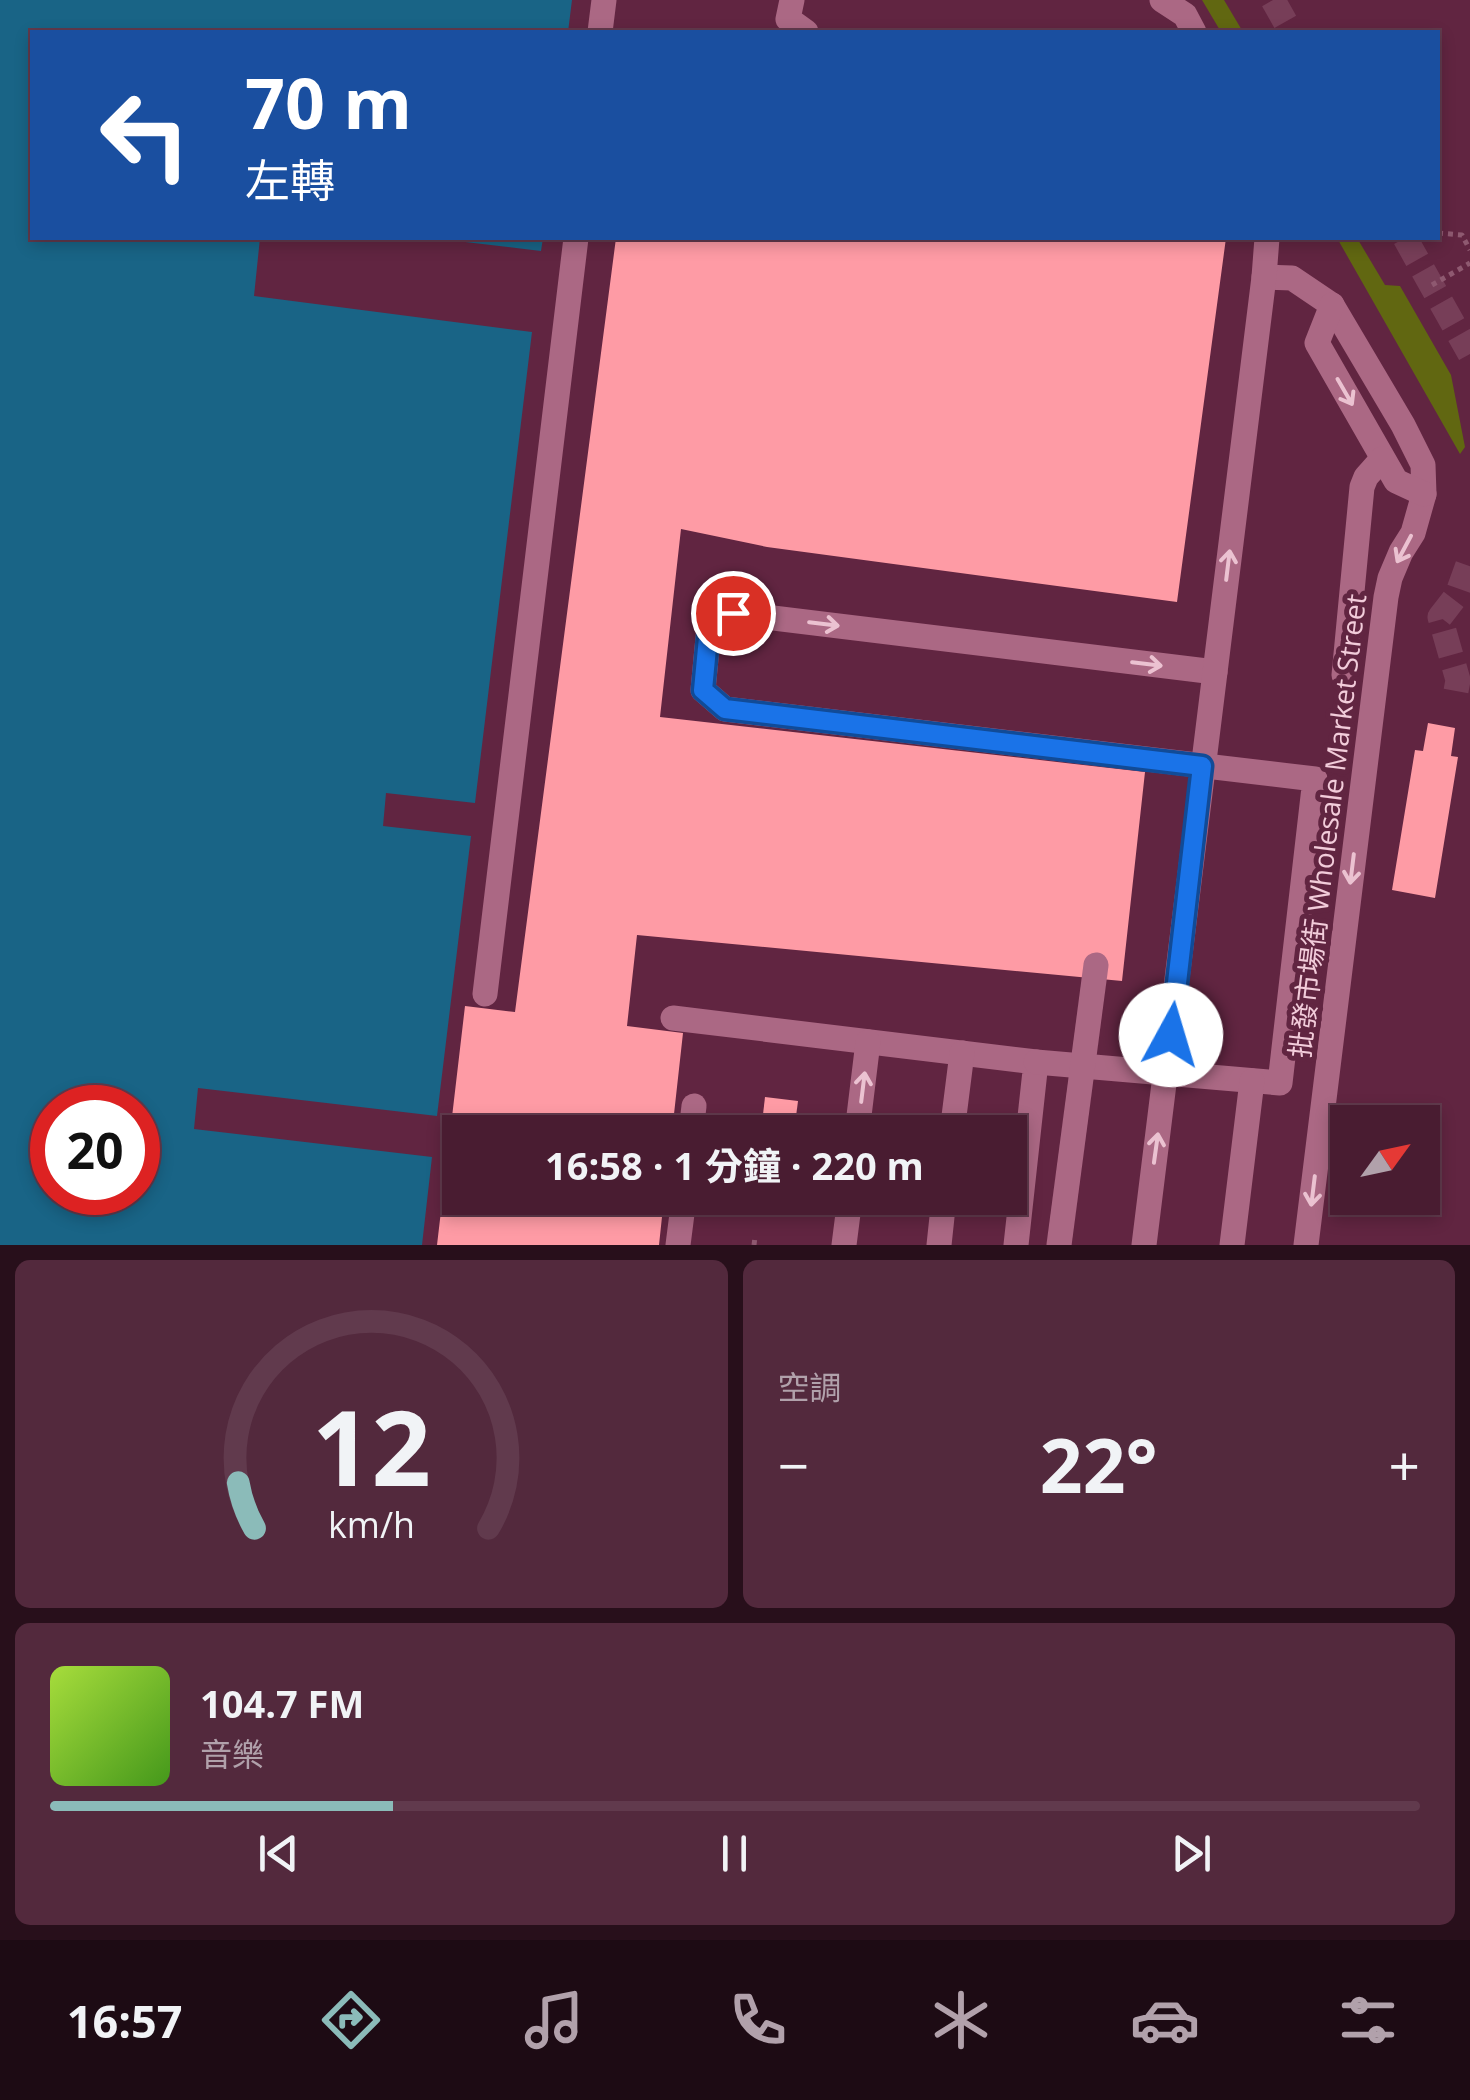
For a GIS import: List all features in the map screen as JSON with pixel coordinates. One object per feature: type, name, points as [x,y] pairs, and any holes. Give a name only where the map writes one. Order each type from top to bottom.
[{"type":"lane","points":[[600,30],[604,0]]},
{"type":"lane","points":[[792,0],[788,19],[803,30]]},
{"type":"lane","points":[[1162,0],[1185,15],[1193,30]]},
{"type":"lane","points":[[485,994],[576,240]]},
{"type":"lane","points":[[1144,1245],[1267,240]]},
{"type":"lane","points":[[1264,277],[1292,278],[1332,305],[1404,425],[1423,465],[1424,494],[1396,481],[1317,343],[1332,305]]},
{"type":"lane","points":[[1344,675],[1362,487],[1382,458]]},
{"type":"lane","name":"批發市場街 Wholesale Market Street","points":[[1306,1245],[1386,597],[1390,578],[1413,533],[1424,494]]},
{"type":"lane","points":[[674,1018],[1036,1062],[1280,1082],[1315,779],[725,709],[703,690],[709,627],[733,613],[1215,672]]},
{"type":"lane","points":[[1060,1245],[1096,965]]},
{"type":"lane","points":[[859,1115],[868,1042]]},
{"type":"lane","points":[[954,1115],[962,1053]]},
{"type":"lane","points":[[1016,1245],[1036,1062]]},
{"type":"lane","points":[[1232,1245],[1252,1081]]},
{"type":"lane","points":[[693,1115],[694,1106]]},
{"type":"lane","points":[[678,1245],[682,1215]]},
{"type":"lane","points":[[844,1245],[848,1215]]},
{"type":"lane","points":[[939,1245],[942,1215]]},
{"type":"path","points":[[1440,232],[1462,234],[1470,250]]},
{"type":"path","points":[[1432,286],[1470,263]]},
{"type":"green space","points":[[1202,0],[1224,0],[1242,30],[1220,30]]},
{"type":"green space","points":[[1338,240],[1358,240],[1385,285],[1400,286],[1451,375],[1465,447],[1460,454]]},
{"type":"water","points":[[0,0],[572,0],[568,30],[30,30],[30,240],[260,240],[254,296],[532,332],[475,803],[386,793],[383,826],[471,836],[437,1116],[198,1088],[194,1129],[432,1157],[422,1245],[0,1245]]},
{"type":"water","points":[[448,240],[543,240],[541,251]]},
{"type":"building","points":[[616,240],[1226,240],[1177,602],[767,547],[681,529],[660,717],[1145,772],[1122,981],[637,935],[627,1026],[683,1033],[674,1115],[452,1115],[465,1006],[515,1012]]},
{"type":"building","points":[[1428,723],[1455,728],[1451,756],[1458,757],[1435,898],[1392,890],[1415,750],[1423,751]]},
{"type":"building","points":[[765,1097],[798,1101],[796,1115],[763,1115]]},
{"type":"building","points":[[442,1202],[442,1215],[662,1215],[659,1245],[437,1245]]},
{"type":"tunnel","points":[[1273,0],[1290,30]]},
{"type":"tunnel","points":[[1406,240],[1470,354]]},
{"type":"tunnel","points":[[1456,691],[1458,680],[1440,617],[1457,595],[1470,559]]},
{"type":"route","points":[[733,613],[709,627],[703,690],[725,709],[1202,766],[1171,1035]]}]
